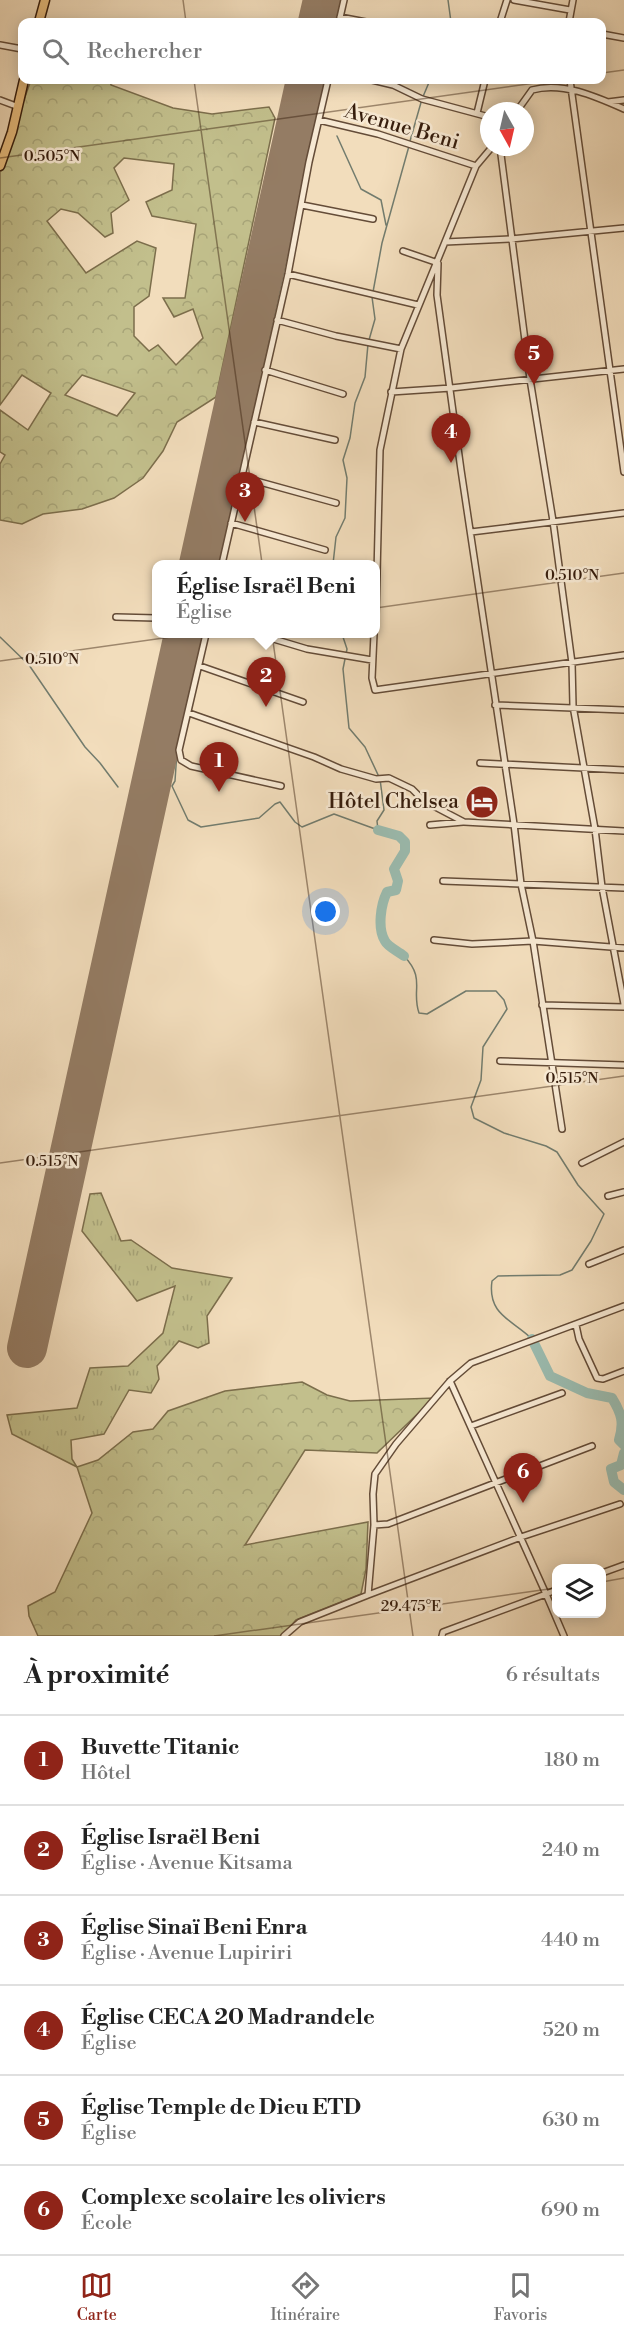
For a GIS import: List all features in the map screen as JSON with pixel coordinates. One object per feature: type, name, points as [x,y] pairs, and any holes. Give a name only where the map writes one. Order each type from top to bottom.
[{"type":"highway","points":[[40,18],[45,0]]},
{"type":"highway","points":[[0,166],[23,84]]},
{"type":"street","points":[[340,18],[344,0]]},
{"type":"street","points":[[501,18],[507,0]]},
{"type":"street","points":[[514,0],[570,10]]},
{"type":"street","points":[[569,18],[573,0]]},
{"type":"street","points":[[606,35],[624,38]]},
{"type":"street","points":[[0,45],[18,49]]},
{"type":"street","points":[[223,560],[288,274],[327,84]]},
{"type":"street","points":[[389,84],[422,99],[480,114]]},
{"type":"street","points":[[477,113],[484,84]]},
{"type":"street","points":[[570,84],[624,472]]},
{"type":"street","points":[[523,102],[532,90],[571,89],[624,110]]},
{"type":"street","points":[[0,100],[16,106]]},
{"type":"street","points":[[607,102],[624,100]]},
{"type":"street","name":"Avenue Beni","points":[[319,120],[378,134],[477,166]]},
{"type":"street","points":[[377,560],[380,450],[401,349],[477,166],[485,156]]},
{"type":"street","points":[[501,156],[530,379],[553,521],[572,663],[573,706],[595,829],[602,887],[624,1005],[542,1005]]},
{"type":"street","points":[[302,205],[373,219]]},
{"type":"street","points":[[446,242],[511,239],[624,228]]},
{"type":"street","points":[[403,251],[438,263]]},
{"type":"street","points":[[438,263],[437,295],[495,705],[521,884],[533,941],[562,1129]]},
{"type":"street","points":[[288,274],[418,305]]},
{"type":"street","points":[[277,320],[336,336],[401,349]]},
{"type":"street","points":[[391,392],[451,388],[624,369]]},
{"type":"street","points":[[265,370],[343,394]]},
{"type":"street","points":[[254,422],[336,440]]},
{"type":"street","points":[[242,477],[336,502]]},
{"type":"street","points":[[471,532],[624,513]]},
{"type":"street","points":[[231,523],[325,550]]},
{"type":"street","points":[[116,617],[152,618]]},
{"type":"street","points":[[205,638],[179,750],[181,760],[186,764],[281,786]]},
{"type":"street","points":[[273,638],[307,649],[372,660]]},
{"type":"street","points":[[374,638],[372,660],[375,690],[624,655]]},
{"type":"street","points":[[200,666],[303,702]]},
{"type":"street","points":[[495,705],[573,706],[624,710]]},
{"type":"street","points":[[189,713],[314,757],[332,766],[376,779],[389,778],[412,789],[424,801],[464,822]]},
{"type":"street","points":[[480,763],[624,770]]},
{"type":"street","points":[[430,825],[464,822],[624,831]]},
{"type":"street","points":[[443,881],[624,888]]},
{"type":"street","points":[[434,940],[471,944],[533,941],[624,948]]},
{"type":"street","points":[[500,1061],[624,1065]]},
{"type":"street","points":[[582,1164],[624,1142]]},
{"type":"street","points":[[608,1196],[624,1192]]},
{"type":"street","points":[[589,1264],[624,1250]]},
{"type":"street","points":[[368,1595],[374,1526],[372,1494],[375,1474],[396,1444],[450,1381],[471,1363],[624,1306]]},
{"type":"street","points":[[576,1325],[579,1339],[597,1378],[603,1379],[624,1371]]},
{"type":"street","points":[[450,1381],[564,1636]]},
{"type":"street","points":[[471,1426],[562,1393]]},
{"type":"street","points":[[374,1526],[388,1524],[592,1446]]},
{"type":"street","points":[[284,1636],[300,1622],[368,1595],[521,1537],[620,1504]]},
{"type":"street","points":[[606,1572],[624,1565]]},
{"type":"street","points":[[442,1636],[442,1632],[552,1592]]},
{"type":"green space","points":[[30,84],[111,84],[173,108],[212,114],[269,107],[275,118],[216,397],[177,422],[163,451],[143,478],[114,498],[82,509],[43,514],[22,524],[0,520],[0,464],[5,455],[0,452],[0,410],[28,430],[51,393],[22,375],[0,405],[0,168]],"holes":[[[124,158],[174,164],[172,190],[146,202],[152,216],[196,224],[185,298],[163,298],[174,317],[193,309],[203,338],[176,365],[158,345],[149,351],[134,336],[134,307],[149,296],[156,248],[137,241],[86,273],[47,221],[61,209],[78,213],[105,237],[113,233],[111,213],[129,200],[114,168]],[[82,375],[135,393],[117,416],[65,395]]]},
{"type":"green space","points":[[101,1193],[121,1241],[131,1240],[172,1268],[232,1278],[207,1316],[209,1343],[198,1348],[179,1341],[157,1366],[159,1379],[151,1393],[129,1390],[104,1434],[71,1440],[72,1459],[77,1467],[12,1434],[7,1415],[77,1408],[90,1368],[128,1366],[163,1333],[175,1286],[137,1301],[82,1231],[90,1194]]},
{"type":"green space","points":[[302,1382],[327,1395],[350,1401],[434,1398],[377,1453],[305,1450],[245,1545],[368,1522],[366,1569],[361,1594],[296,1620],[282,1636],[38,1636],[29,1616],[28,1606],[55,1592],[92,1513],[77,1467],[98,1460],[133,1432],[153,1429],[168,1411],[225,1391]]},
{"type":"waterway","points":[[448,0],[450,18]]},
{"type":"waterway","points":[[410,141],[428,84]]},
{"type":"waterway","points":[[337,136],[361,189],[381,200],[386,225]]},
{"type":"waterway","points":[[373,292],[382,243],[409,146]]},
{"type":"waterway","points":[[220,560],[300,198]]},
{"type":"waterway","points":[[369,340],[375,319],[372,297]]},
{"type":"waterway","points":[[333,560],[336,537],[345,518],[347,478],[343,460],[350,438],[355,403],[365,377],[368,344]]},
{"type":"waterway","points":[[0,637],[29,665],[85,747],[118,787]]},
{"type":"waterway","points":[[177,751],[175,781],[172,786],[188,820],[201,827],[259,818],[280,802],[295,822],[302,827],[334,814],[378,830],[377,821],[384,810],[380,779],[365,747],[349,728],[343,669],[347,649],[343,638]]},
{"type":"waterway","points":[[378,830],[399,836],[405,842],[405,851],[394,869],[398,881],[396,890],[387,892],[383,903],[381,923],[386,943],[404,956]]},
{"type":"waterway","points":[[404,956],[411,964],[416,978],[419,1013],[427,1014],[466,991],[496,991],[504,1000],[507,1009],[483,1047],[481,1080],[471,1107],[474,1118],[504,1133],[546,1146],[557,1152],[578,1185],[604,1214],[591,1241],[572,1270],[560,1275],[498,1276],[492,1281],[493,1302],[497,1309],[532,1339]]},
{"type":"waterway","points":[[532,1339],[550,1376],[587,1393],[612,1398],[620,1414],[622,1423],[619,1440],[624,1445]]},
{"type":"waterway","points":[[624,1453],[621,1465],[611,1469],[614,1482],[624,1490]]},
{"type":"runway","points":[[319,18],[323,0]]},
{"type":"runway","points":[[200,560],[305,84]]},
{"type":"runway","points":[[27,1348],[183,638]]},
{"type":"place","name":"Église Temple de Dieu ETD","points":[[534,385]]},
{"type":"place","name":"Église CECA 20 Madrandele","points":[[451,463]]},
{"type":"place","name":"Église Sinaï Beni Enra","points":[[245,522]]},
{"type":"place","name":"Église Israël Beni","points":[[266,707]]},
{"type":"place","name":"Buvette Titanic","points":[[219,792]]},
{"type":"place","name":"Hôtel Chelsea","points":[[482,802]]},
{"type":"place","name":"Complexe scolaire les oliviers","points":[[523,1503]]}]
